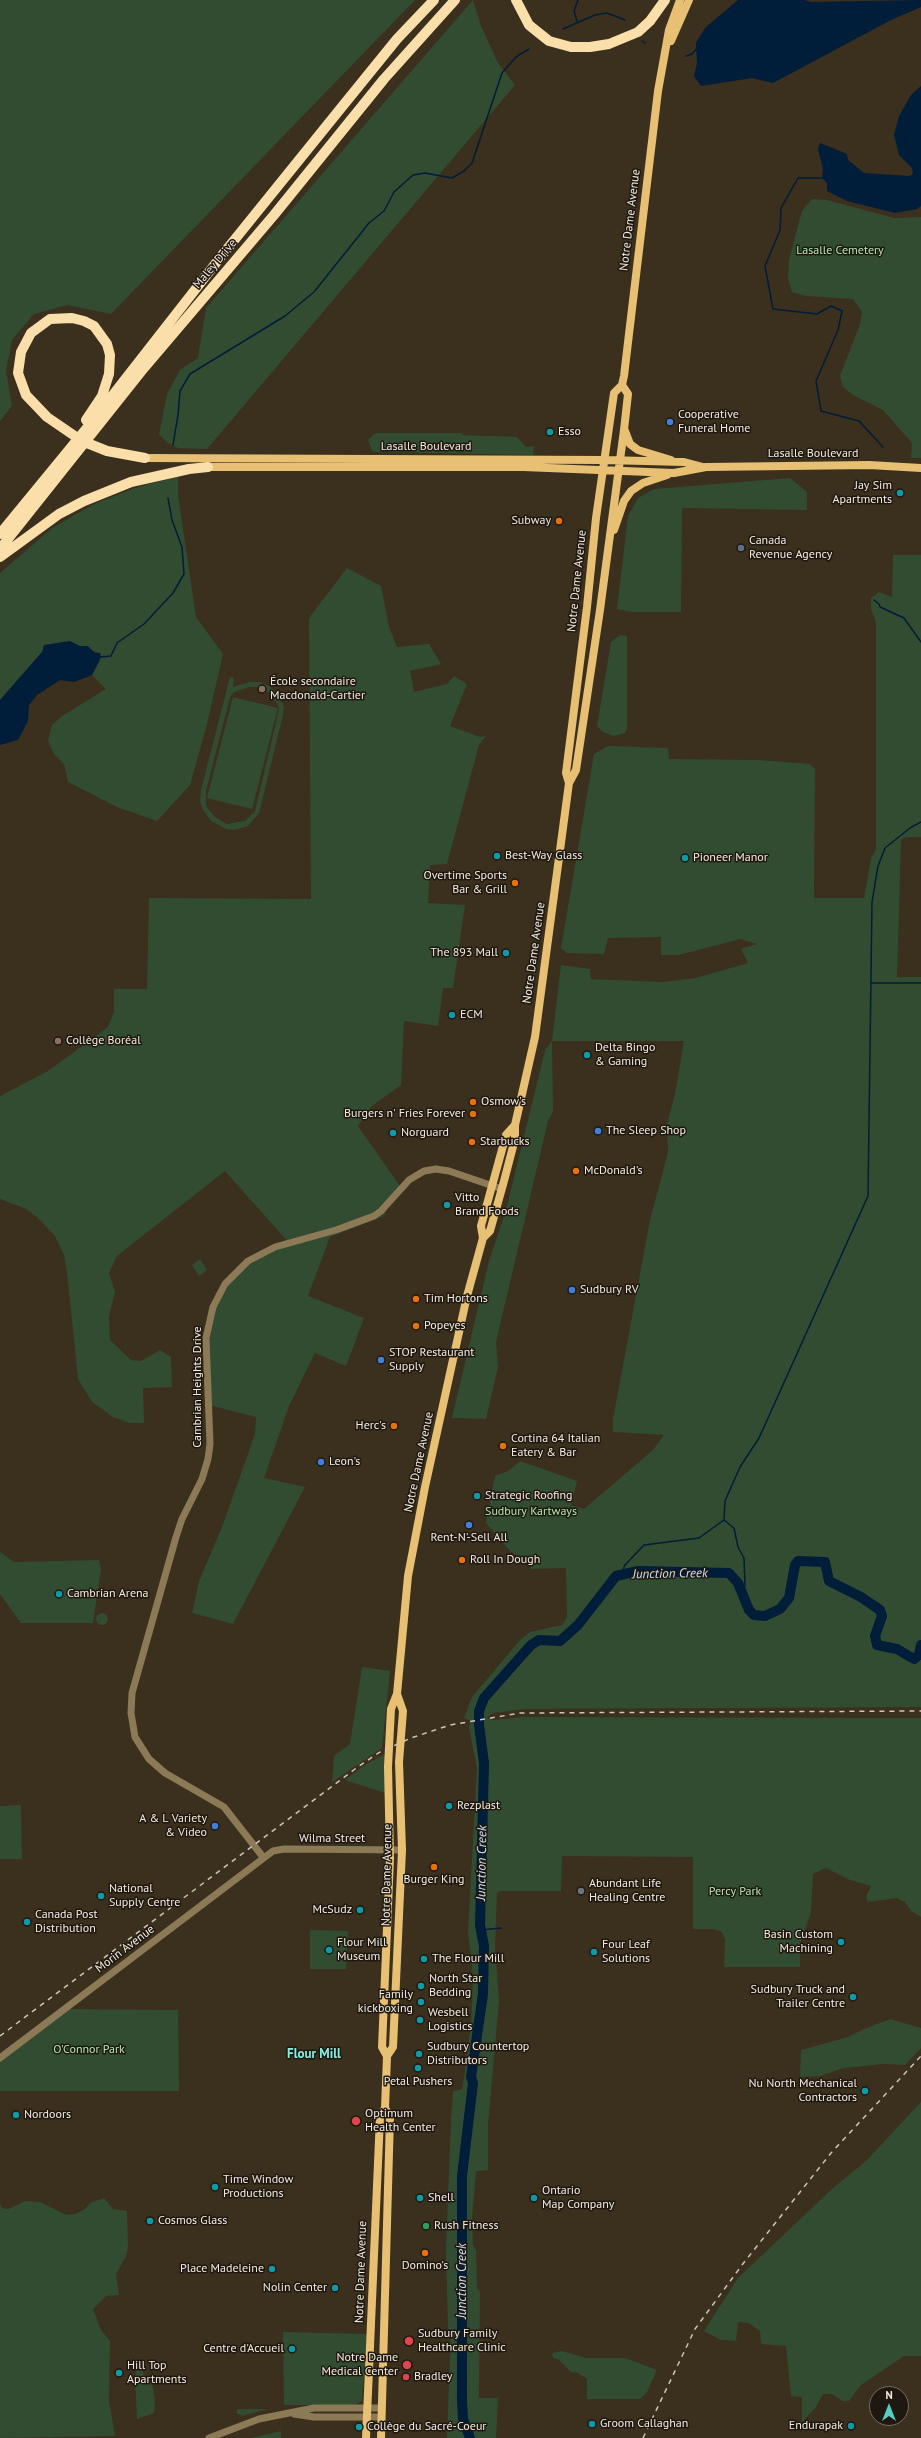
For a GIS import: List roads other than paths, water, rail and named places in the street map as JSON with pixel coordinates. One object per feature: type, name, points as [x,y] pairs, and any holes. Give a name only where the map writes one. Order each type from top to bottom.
[{"type":"highway","name":"Maley Drive","points":[[88,428],[222,254],[397,40],[434,0]]},
{"type":"highway","name":"Maley Drive","points":[[88,428],[394,67],[455,0]]},
{"type":"highway","points":[[516,0],[529,25],[549,41],[572,47],[590,47],[609,44],[638,32],[650,21],[666,0]]},
{"type":"highway","points":[[0,549],[71,450],[88,428],[110,374],[110,355],[107,344],[94,326],[84,321],[72,318],[50,319],[31,333],[21,352],[18,373],[26,394],[47,417],[82,441],[107,452],[145,458]]},
{"type":"highway","points":[[0,534],[71,450]]},
{"type":"highway","points":[[0,557],[60,514],[84,501],[131,482],[189,468],[208,467]]},
{"type":"main road","name":"Notre Dame Avenue","points":[[569,783],[566,773],[614,393],[622,385],[646,184],[664,58],[670,30],[680,0]]},
{"type":"main road","name":"Notre Dame Avenue","points":[[664,58],[689,0]]},
{"type":"main road","name":"Notre Dame Avenue","points":[[483,1238],[490,1231],[515,1139],[514,1125],[535,1037],[569,783],[576,770],[620,461],[628,394],[622,385]]},
{"type":"main road","points":[[624,430],[630,444],[638,450],[678,462]]},
{"type":"main road","name":"Lasalle Boulevard","points":[[145,458],[605,460],[678,462],[706,467]]},
{"type":"main road","name":"Lasalle Boulevard","points":[[208,467],[523,467],[618,472],[674,473],[706,467],[869,465],[921,468]]},
{"type":"main road","points":[[608,548],[624,501],[631,490],[643,483],[674,473]]},
{"type":"main road","name":"Notre Dame Avenue","points":[[366,2438],[380,2117],[385,2108],[387,2056],[382,2047],[390,1850],[389,1748],[391,1709],[397,1694],[408,1576],[424,1487],[467,1296],[483,1238],[481,1226],[506,1134],[514,1125]]},
{"type":"main road","name":"Notre Dame Avenue","points":[[387,2056],[393,2047],[402,1850],[399,1762],[403,1711],[397,1694]]},
{"type":"main road","name":"Notre Dame Avenue","points":[[380,2438],[390,2117],[385,2108]]},
{"type":"street","name":"Cambrian Heights Drive","points":[[264,1857],[224,1807],[165,1772],[149,1759],[135,1737],[131,1713],[132,1693],[176,1537],[182,1519],[202,1479],[208,1459],[210,1444],[206,1338],[213,1307],[225,1284],[248,1261],[275,1247],[336,1230],[374,1216],[381,1212],[409,1180],[424,1171],[436,1169],[450,1171],[502,1189]]},
{"type":"street","name":"Wilma Street","points":[[264,1857],[273,1851],[284,1849],[402,1850]]},
{"type":"street","name":"Morin Avenue","points":[[0,2058],[264,1857]]},
{"type":"street","points":[[209,2438],[244,2423],[314,2408],[382,2408]]},
{"type":"street","points":[[290,2414],[314,2417],[381,2417]]},
{"type":"water","points":[[738,0],[805,0],[811,2],[921,0],[921,7],[891,20],[773,83],[752,78],[701,86],[694,76],[697,63],[696,43],[705,28]]},
{"type":"water","points":[[921,86],[921,206],[917,209],[895,213],[847,201],[827,191],[827,183],[822,178],[823,169],[818,149],[820,143],[847,154],[848,160],[864,173],[909,176],[913,174],[912,168],[899,155],[894,135],[899,116],[911,95]]},
{"type":"water","points":[[70,641],[80,646],[88,646],[95,653],[100,653],[101,657],[92,675],[74,682],[60,680],[37,695],[29,705],[28,721],[18,740],[0,745],[0,700],[42,652],[44,645]]},
{"type":"waterway","points":[[577,21],[574,11],[578,0]]},
{"type":"waterway","points":[[563,29],[595,15],[607,13],[625,20]]},
{"type":"waterway","points":[[686,56],[692,54],[697,48]]},
{"type":"waterway","points":[[173,445],[180,391],[190,374],[285,316],[314,292],[369,223],[384,211],[394,192],[413,175],[425,173],[452,178],[464,171],[472,163],[502,73],[516,57],[529,49]]},
{"type":"waterway","points":[[822,178],[798,178],[781,208],[780,230],[765,266],[773,309],[817,314],[831,306],[842,311],[838,330],[816,381],[821,411],[859,421],[883,447]]},
{"type":"waterway","points":[[101,657],[111,656],[117,643],[144,624],[173,593],[184,574],[182,547],[172,520],[168,498]]},
{"type":"waterway","points":[[874,600],[880,607],[904,618],[921,642]]},
{"type":"waterway","points":[[742,1593],[745,1586],[744,1558],[738,1547],[734,1528],[724,1520],[725,1501],[740,1467],[759,1438],[868,1196],[872,902],[878,866],[885,848],[910,828],[921,822]]},
{"type":"waterway","points":[[871,983],[921,983]]},
{"type":"waterway","points":[[621,1574],[625,1565],[644,1545],[699,1538],[724,1520]]},
{"type":"waterway","name":"Junction Creek","points":[[470,2438],[463,2419],[462,2401],[462,2176],[473,2083],[471,2077],[483,1994],[484,1946],[480,1925],[484,1763],[479,1725],[479,1711],[484,1698],[531,1645],[539,1640],[560,1641],[578,1625],[616,1576],[638,1571],[729,1573],[738,1583],[749,1610],[754,1615],[765,1616],[780,1609],[789,1598],[795,1565],[798,1561],[825,1562],[829,1581],[861,1597],[880,1610],[882,1616],[875,1636],[877,1645],[897,1649],[914,1659],[919,1655],[921,1645]]},
{"type":"waterway","points":[[481,1930],[501,1928]]},
{"type":"railway","points":[[0,2036],[359,1766],[380,1752],[411,1738],[450,1725],[520,1713],[921,1711]]},
{"type":"railway","points":[[643,2438],[695,2329],[742,2265],[831,2153],[921,2056]]},
{"type":"place","name":"Cooperative Funeral Home","points":[[670,422]]},
{"type":"place","name":"Esso","points":[[550,432]]},
{"type":"place","name":"Jay Sim Apartments","points":[[900,493]]},
{"type":"place","name":"Subway","points":[[559,521]]},
{"type":"place","name":"Canada Revenue Agency","points":[[741,548]]},
{"type":"place","name":"École secondaire Macdonald-Cartier","points":[[262,689]]},
{"type":"place","name":"Best-Way Glass","points":[[497,856]]},
{"type":"place","name":"Pioneer Manor","points":[[685,858]]},
{"type":"place","name":"Overtime Sports Bar & Grill","points":[[515,883]]},
{"type":"place","name":"The 893 Mall","points":[[506,953]]},
{"type":"place","name":"ECM","points":[[452,1015]]},
{"type":"place","name":"Collège Boréal","points":[[58,1041]]},
{"type":"place","name":"Delta Bingo & Gaming","points":[[587,1055]]},
{"type":"place","name":"Osmow's","points":[[473,1102]]},
{"type":"place","name":"Burgers n' Fries Forever","points":[[473,1114]]},
{"type":"place","name":"The Sleep Shop","points":[[598,1131]]},
{"type":"place","name":"Norguard","points":[[393,1133]]},
{"type":"place","name":"Starbucks","points":[[472,1142]]},
{"type":"place","name":"McDonald's","points":[[576,1171]]},
{"type":"place","name":"Vitto Brand Foods","points":[[447,1205]]},
{"type":"place","name":"Sudbury RV","points":[[572,1290]]},
{"type":"place","name":"Tim Hortons","points":[[416,1299]]},
{"type":"place","name":"Popeyes","points":[[416,1326]]},
{"type":"place","name":"STOP Restaurant Supply","points":[[381,1360]]},
{"type":"place","name":"Herc's","points":[[394,1426]]},
{"type":"place","name":"Cortina 64 Italian Eatery & Bar","points":[[503,1446]]},
{"type":"place","name":"Leon's","points":[[321,1462]]},
{"type":"place","name":"Strategic Roofing","points":[[477,1496]]},
{"type":"place","name":"Rent-N'-Sell All","points":[[469,1525]]},
{"type":"place","name":"Roll In Dough","points":[[462,1560]]},
{"type":"place","name":"Cambrian Arena","points":[[59,1594]]},
{"type":"place","name":"Rezplast","points":[[449,1806]]},
{"type":"place","name":"A & L Variety & Video","points":[[215,1826]]},
{"type":"place","name":"Burger King","points":[[434,1867]]},
{"type":"place","name":"Abundant Life Healing Centre","points":[[581,1891]]},
{"type":"place","name":"National Supply Centre","points":[[101,1896]]},
{"type":"place","name":"McSudz","points":[[360,1910]]},
{"type":"place","name":"Canada Post Distribution","points":[[27,1922]]},
{"type":"place","name":"Basin Custom Machining","points":[[841,1942]]},
{"type":"place","name":"Flour Mill Museum","points":[[329,1950]]},
{"type":"place","name":"Four Leaf Solutions","points":[[594,1952]]},
{"type":"place","name":"The Flour Mill","points":[[424,1959]]},
{"type":"place","name":"North Star Bedding","points":[[421,1986]]},
{"type":"place","name":"Sudbury Truck and Trailer Centre","points":[[853,1997]]},
{"type":"place","name":"Family kickboxing","points":[[421,2002]]},
{"type":"place","name":"Wesbell Logistics","points":[[420,2020]]},
{"type":"place","name":"Sudbury Countertop Distributors","points":[[419,2054]]},
{"type":"place","name":"Petal Pushers","points":[[418,2068]]},
{"type":"place","name":"Nu North Mechanical Contractors","points":[[865,2091]]},
{"type":"place","name":"Nordoors","points":[[16,2115]]},
{"type":"place","name":"Optimum Health Center","points":[[356,2121]]},
{"type":"place","name":"Time Window Productions","points":[[215,2187]]},
{"type":"place","name":"Shell","points":[[420,2198]]},
{"type":"place","name":"Ontario Map Company","points":[[534,2198]]},
{"type":"place","name":"Cosmos Glass","points":[[150,2221]]},
{"type":"place","name":"Rush Fitness","points":[[426,2226]]},
{"type":"place","name":"Domino's","points":[[425,2253]]},
{"type":"place","name":"Place Madeleine","points":[[272,2269]]},
{"type":"place","name":"Nolin Center","points":[[335,2288]]},
{"type":"place","name":"Sudbury Family Healthcare Clinic","points":[[409,2341]]},
{"type":"place","name":"Centre d'Accueil","points":[[292,2349]]},
{"type":"place","name":"Notre Dame Medical Center","points":[[407,2365]]},
{"type":"place","name":"Hill Top Apartments","points":[[119,2373]]},
{"type":"place","name":"Bradley","points":[[406,2377]]},
{"type":"place","name":"Groom Callaghan","points":[[592,2424]]},
{"type":"place","name":"Endurapak","points":[[851,2426]]},
{"type":"place","name":"Collège du Sacré-Coeur","points":[[359,2427]]},
{"type":"district","name":"Flour Mill","points":[[314,2054]]},
{"type":"park label","name":"Lasalle Cemetery","points":[[840,251]]},
{"type":"park label","name":"Sudbury Kartways","points":[[531,1512]]},
{"type":"park label","name":"Percy Park","points":[[735,1892]]},
{"type":"park label","name":"O'Connor Park","points":[[89,2050]]}]
